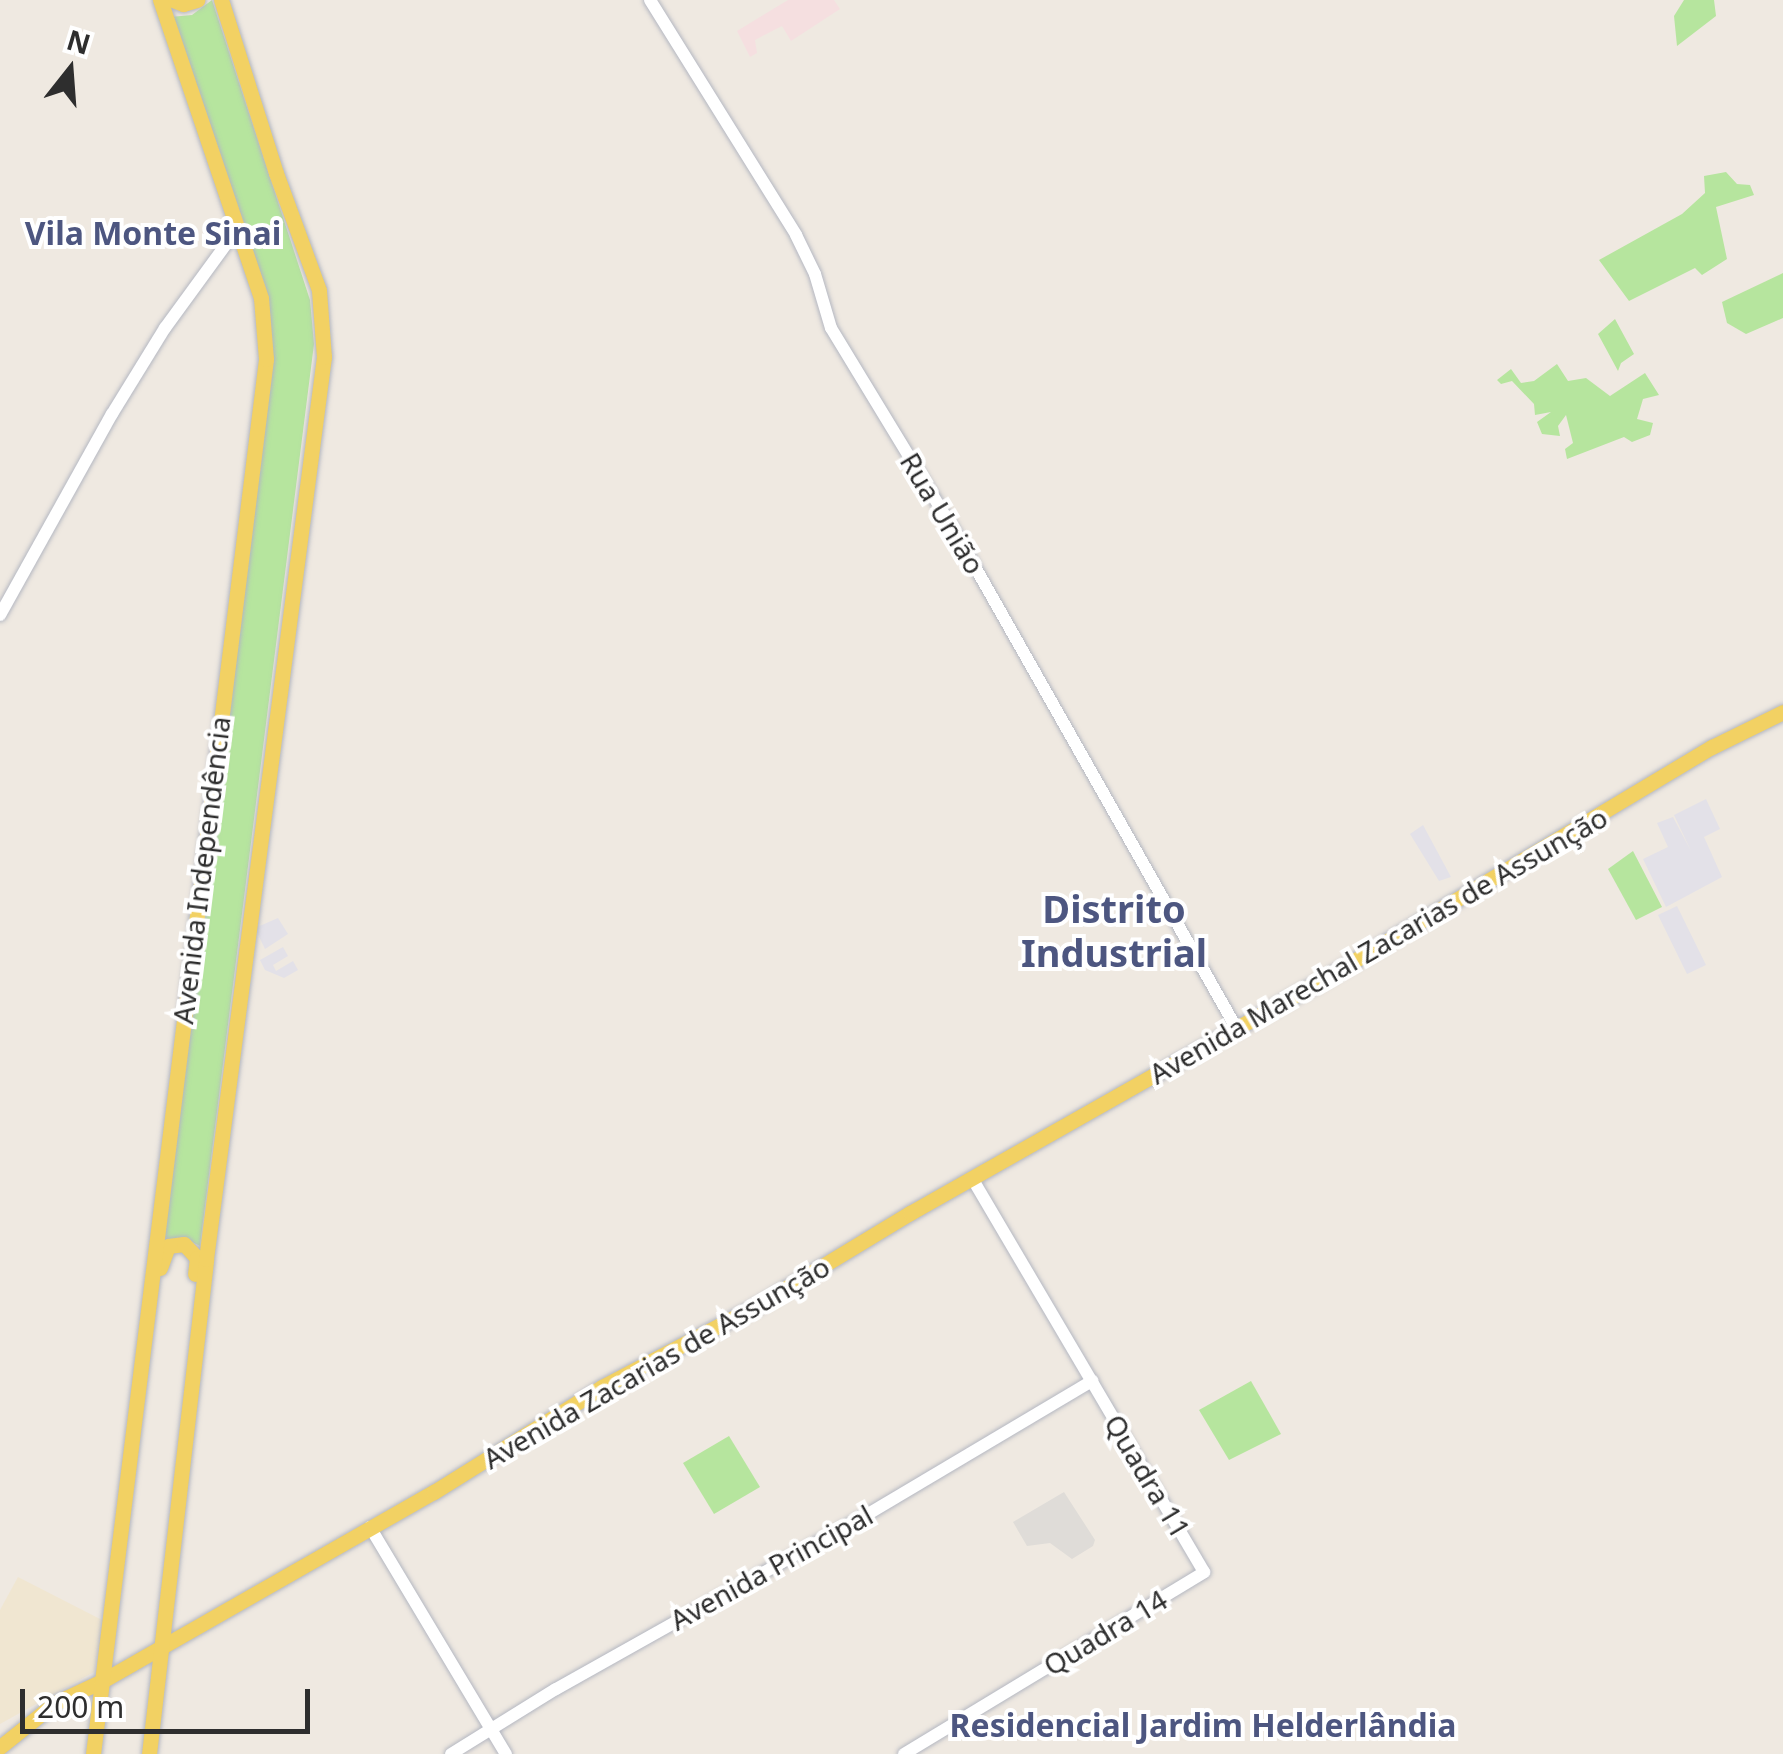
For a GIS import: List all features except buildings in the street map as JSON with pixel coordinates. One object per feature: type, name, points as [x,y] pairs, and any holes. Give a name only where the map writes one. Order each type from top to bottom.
[{"type":"main road","name":"Avenida Independência","points":[[93,1754],[266,359],[261,298],[160,0]]},
{"type":"main road","points":[[173,0],[183,4],[196,0]]},
{"type":"main road","name":"Avenida Independência","points":[[149,1754],[190,1397],[324,357],[318,290],[221,0]]},
{"type":"main road","name":"Avenida Marechal Zacarias de Assunção","points":[[973,1180],[1237,1029],[1712,747],[1783,712]]},
{"type":"main road","name":"Avenida Zacarias de Assunção","points":[[164,1646],[370,1528],[602,1386],[758,1305],[973,1180]]},
{"type":"main road","points":[[136,1400],[146,1377],[162,1253],[177,1243],[190,1246],[197,1258],[186,1368],[190,1397]]},
{"type":"main road","points":[[0,1747],[55,1703],[164,1646]]},
{"type":"street","name":"Rua União","points":[[653,1],[796,234],[815,274],[831,328],[957,535],[1237,1029]]},
{"type":"street","points":[[0,614],[120,400],[165,328],[238,228]]},
{"type":"street","name":"Quadra 11","points":[[973,1180],[1204,1572]]},
{"type":"street","name":"Avenida Principal","points":[[451,1754],[1092,1381]]},
{"type":"street","points":[[370,1528],[506,1754]]},
{"type":"street","name":"Quadra 14","points":[[904,1754],[1204,1572]]},
{"type":"shaded area","points":[[788,0],[834,0],[840,9],[791,41],[782,26],[755,40],[757,53],[750,57],[737,31]]},
{"type":"shaded area","points":[[1706,799],[1720,829],[1704,837],[1722,877],[1666,907],[1643,859],[1668,847],[1657,823],[1673,817],[1691,851],[1674,815]]},
{"type":"shaded area","points":[[1423,825],[1451,877],[1439,881],[1410,834]]},
{"type":"shaded area","points":[[1677,906],[1706,965],[1687,974],[1658,915]]},
{"type":"shaded area","points":[[278,918],[288,934],[265,949],[255,928]]},
{"type":"shaded area","points":[[283,947],[288,956],[273,965],[276,971],[293,961],[298,970],[284,978],[265,970],[260,960]]},
{"type":"shaded area","points":[[1064,1492],[1095,1540],[1093,1546],[1072,1559],[1050,1543],[1027,1546],[1013,1522]]},
{"type":"shaded area","points":[[18,1577],[104,1621],[94,1672],[0,1724],[0,1610]]},
{"type":"green space","points":[[212,0],[310,300],[314,344],[200,1246],[184,1238],[160,1240],[269,330],[170,17],[192,15]]},
{"type":"green space","points":[[1684,0],[1714,0],[1716,16],[1677,46],[1674,16]]},
{"type":"green space","points":[[1726,172],[1737,184],[1750,185],[1754,195],[1716,207],[1727,259],[1702,275],[1695,268],[1629,301],[1599,260],[1682,214],[1705,193],[1704,176]]},
{"type":"green space","points":[[1783,273],[1783,318],[1746,334],[1727,323],[1722,302]]},
{"type":"green space","points":[[1615,319],[1634,354],[1621,363],[1618,371],[1598,334]]},
{"type":"green space","points":[[1557,364],[1568,381],[1586,378],[1610,396],[1645,373],[1659,395],[1643,399],[1637,419],[1653,423],[1650,435],[1632,442],[1624,437],[1567,459],[1565,449],[1573,443],[1566,415],[1558,426],[1560,436],[1542,434],[1537,422],[1551,412],[1535,415],[1534,404],[1512,381],[1501,384],[1497,380],[1511,369],[1521,383],[1534,381]]},
{"type":"green space","points":[[1633,851],[1662,907],[1636,920],[1608,869]]},
{"type":"green space","points":[[1251,1381],[1281,1434],[1229,1460],[1199,1410]]},
{"type":"green space","points":[[729,1436],[760,1487],[714,1514],[683,1463]]},
{"type":"district","name":"Vila Monte Sinai","points":[[153,233]]},
{"type":"district","name":"Distrito Industrial","points":[[1114,931]]},
{"type":"district","name":"Residencial Jardim Helderlândia","points":[[1203,1725]]}]
